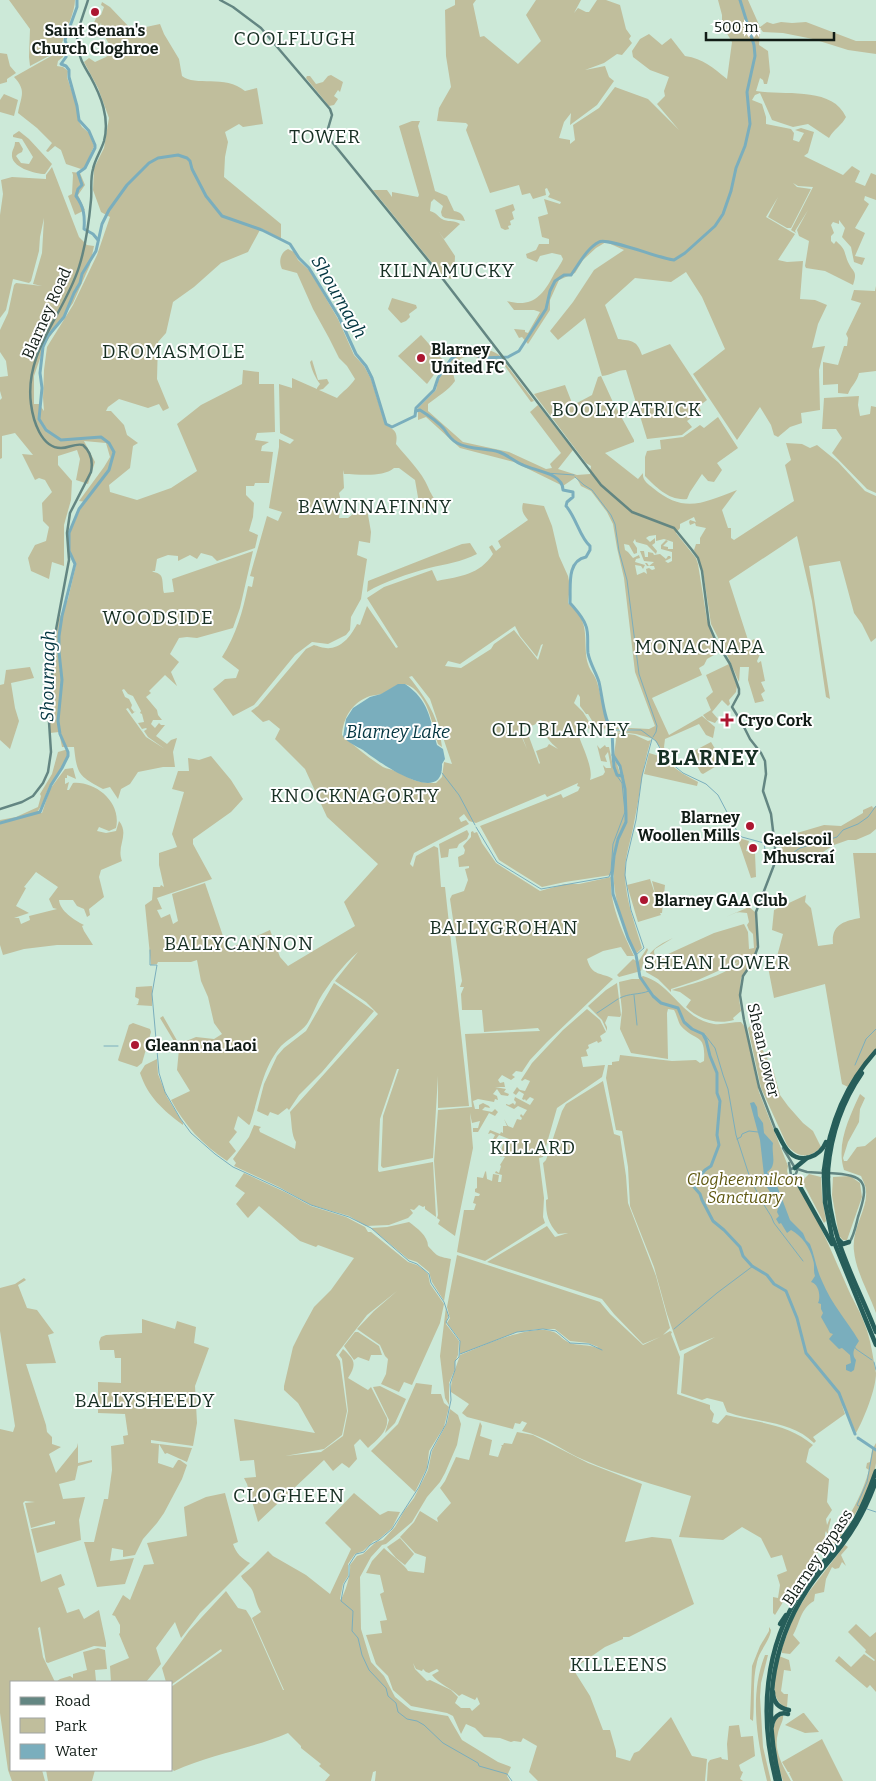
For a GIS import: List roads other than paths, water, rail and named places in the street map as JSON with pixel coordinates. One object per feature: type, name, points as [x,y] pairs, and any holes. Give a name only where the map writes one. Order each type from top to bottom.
[{"type":"highway","points":[[794,1169],[824,1147],[834,1119],[854,1079],[876,1051]]},
{"type":"highway","points":[[826,1170],[832,1141],[845,1102],[857,1080],[876,1055]]},
{"type":"highway","points":[[834,1119],[828,1143],[825,1202],[828,1224],[842,1265]]},
{"type":"highway","points":[[776,1130],[791,1154],[808,1158]]},
{"type":"highway","points":[[795,1175],[842,1265],[876,1345]]},
{"type":"highway","points":[[826,1177],[829,1208],[834,1231],[876,1332]]},
{"type":"highway","points":[[834,1231],[840,1243],[849,1242]]},
{"type":"highway","points":[[844,1258],[843,1248],[849,1242]]},
{"type":"highway","name":"Blarney Bypass","points":[[797,1599],[810,1578],[854,1521],[876,1471]]},
{"type":"highway","name":"Blarney Bypass","points":[[772,1678],[782,1641],[793,1613],[808,1589],[859,1520],[876,1481]]},
{"type":"highway","points":[[780,1624],[797,1599]]},
{"type":"highway","points":[[776,1781],[769,1753],[766,1729],[768,1679],[780,1635],[797,1599]]},
{"type":"highway","points":[[772,1678],[773,1698],[781,1708],[788,1712],[781,1713],[773,1720],[772,1748]]},
{"type":"highway","points":[[772,1678],[770,1709],[772,1748],[780,1781]]},
{"type":"main road","name":"Blarney Road","points":[[0,809],[22,802],[35,794],[45,780],[50,763],[49,722],[55,635],[69,560],[67,533],[70,513],[89,476],[92,466],[90,453],[83,445],[76,444],[57,448],[44,439],[33,416],[30,391],[31,375],[39,349],[58,314],[79,267],[87,230],[92,173],[104,141],[105,120],[100,97],[82,61],[78,48],[78,34],[88,0]]},
{"type":"main road","name":"Shean Lower","points":[[220,0],[236,8],[261,28],[329,108],[332,114],[327,132],[328,137],[436,270],[601,485],[632,512],[674,528],[698,558],[702,571],[709,625],[738,683],[739,694],[731,706],[763,757],[766,765],[763,791],[771,814],[776,857],[756,912],[758,947],[742,979],[740,1000],[759,1087],[794,1169]]},
{"type":"main road","points":[[794,1169],[807,1172],[851,1175],[859,1180],[864,1189],[864,1198],[849,1242]]},
{"type":"main road","points":[[794,1169],[790,1174],[795,1175],[807,1172]]},
{"type":"main road","points":[[794,1169],[795,1175]]},
{"type":"water","name":"Blarney Lake","points":[[398,684],[405,684],[424,703],[437,745],[443,749],[445,759],[442,764],[440,777],[432,782],[422,782],[408,778],[343,737],[346,719],[353,708],[370,697],[381,694]]},
{"type":"water","points":[[754,1102],[757,1107],[758,1116],[763,1123],[764,1133],[773,1143],[773,1163],[767,1172],[770,1176],[773,1175],[790,1220],[803,1233],[810,1244],[826,1290],[859,1341],[854,1350],[856,1360],[854,1370],[851,1372],[846,1370],[846,1365],[851,1363],[850,1355],[842,1348],[839,1349],[829,1339],[833,1334],[830,1333],[821,1317],[823,1313],[821,1304],[818,1303],[819,1291],[816,1285],[811,1282],[815,1276],[814,1262],[810,1251],[799,1235],[791,1230],[787,1233],[776,1219],[779,1216],[777,1212],[780,1201],[779,1197],[770,1192],[765,1184],[760,1140],[750,1103]]},
{"type":"waterway","points":[[77,0],[77,7],[65,40],[67,46],[66,57],[61,64],[69,70],[79,120],[89,131],[95,145],[85,168],[78,173],[82,185],[78,189],[76,196],[83,212],[84,229],[93,234],[98,240]]},
{"type":"waterway","name":"Shournagh","points":[[0,823],[40,812],[51,785],[68,756],[60,734],[58,721],[62,680],[59,636],[75,564],[69,551],[69,533],[79,509],[109,470],[114,452],[109,443],[101,437],[61,440],[46,430],[39,419],[42,388],[40,373],[43,347],[48,336],[64,317],[80,283],[82,274],[96,251],[102,224],[109,210],[127,185],[149,163],[158,158],[178,155],[187,158],[206,196],[222,216],[262,230],[290,244],[299,258],[309,268],[339,317],[356,354],[366,366],[372,378],[386,424],[392,427],[415,416],[416,408],[434,390],[438,378],[451,359],[464,351],[470,351],[482,358],[508,357],[519,351],[546,309],[550,291],[555,281],[564,275],[571,275],[587,252],[599,242],[604,241],[622,245],[674,260],[685,253],[715,226],[723,214],[731,191],[750,124],[747,92],[755,56],[754,45],[740,0]]},
{"type":"waterway","points":[[416,411],[420,410],[433,419],[457,443],[467,447],[502,453],[520,464],[554,476],[562,484],[563,490],[573,492],[573,497],[567,502],[566,506],[583,538],[590,546],[590,550],[586,557],[580,559],[572,569],[570,603],[586,626],[589,657],[599,682],[605,714],[612,730],[613,755],[620,766],[625,789],[626,822],[618,839],[614,856],[613,894],[636,955],[640,977],[653,996],[661,1003],[678,1008],[684,1022],[692,1029],[703,1034],[717,1073],[717,1093],[720,1101],[717,1135],[719,1145],[711,1166],[705,1170],[694,1187],[700,1194],[713,1221],[740,1247],[743,1256],[752,1266],[767,1275],[774,1284],[786,1291],[797,1318],[806,1353],[839,1393],[855,1434]]},
{"type":"waterway","points":[[546,473],[574,475]]},
{"type":"waterway","points":[[575,477],[592,490],[611,515],[615,524],[619,551],[627,580],[639,674],[657,726],[653,737]]},
{"type":"waterway","points":[[612,730],[641,730],[656,741],[666,759],[683,773],[706,784],[718,795],[739,835],[764,843],[766,856],[778,860],[784,859],[800,848],[837,837],[843,830],[858,824],[868,817],[876,806]]},
{"type":"waterway","points":[[636,955],[644,948],[631,910],[625,875],[626,862],[636,820],[642,776],[652,739]]},
{"type":"waterway","points":[[613,755],[617,775],[622,776]]},
{"type":"waterway","points":[[442,773],[459,795],[475,825]]},
{"type":"waterway","points":[[476,827],[497,862],[541,889],[609,877],[613,844],[625,812],[622,783],[617,776]]},
{"type":"waterway","points":[[150,950],[150,965],[157,965],[152,994],[159,1073],[165,1092],[191,1133],[233,1167],[311,1205],[349,1217],[371,1228],[409,1261],[417,1264],[429,1274],[431,1283],[444,1302],[449,1317],[446,1322],[460,1341],[459,1357],[455,1361],[455,1370],[450,1384],[451,1400],[446,1424],[431,1451],[427,1469],[419,1487],[392,1529],[370,1545],[364,1552],[356,1554],[349,1565],[349,1576],[344,1584],[341,1601],[353,1611],[352,1631],[358,1638],[362,1655],[369,1670],[386,1688],[388,1696],[396,1703],[398,1712],[407,1719],[424,1725],[443,1743],[478,1763],[479,1766],[507,1774],[512,1781]]},
{"type":"waterway","points":[[620,998],[649,991]]},
{"type":"waterway","points":[[634,995],[637,1025]]},
{"type":"waterway","points":[[597,1013],[618,999]]},
{"type":"waterway","points":[[855,1065],[866,1039],[876,1029]]},
{"type":"waterway","points":[[703,1034],[715,1048],[728,1089],[736,1135],[750,1178],[774,1223],[803,1261]]},
{"type":"waterway","points":[[104,1046],[118,1046]]},
{"type":"waterway","points":[[737,1139],[749,1131],[758,1132]]},
{"type":"waterway","points":[[674,1329],[753,1266]]},
{"type":"waterway","points":[[460,1354],[517,1332],[543,1329],[556,1331],[570,1343],[589,1344],[602,1350]]},
{"type":"waterway","points":[[854,1346],[872,1360]]},
{"type":"waterway","points":[[874,1362],[876,1370]]},
{"type":"waterway","points":[[858,1438],[876,1450]]},
{"type":"waterway","points":[[859,1506],[857,1505],[867,1482],[873,1449]]},
{"type":"waterway","points":[[867,1509],[876,1512]]},
{"type":"place","name":"Saint Senan's Church Cloghroe","points":[[95,12]]},
{"type":"place","name":"Blarney United FC","points":[[421,358]]},
{"type":"place","name":"Cryo Cork","points":[[727,720]]},
{"type":"place","name":"Blarney Woollen Mills","points":[[750,826]]},
{"type":"place","name":"Gaelscoil Mhuscraí","points":[[753,848]]},
{"type":"place","name":"Blarney GAA Club","points":[[644,900]]},
{"type":"place","name":"Gleann na Laoi","points":[[135,1045]]},
{"type":"district","name":"COOLFLUGH","points":[[295,38]]},
{"type":"district","name":"TOWER","points":[[325,136]]},
{"type":"district","name":"KILNAMUCKY","points":[[447,270]]},
{"type":"district","name":"DROMASMOLE","points":[[174,351]]},
{"type":"district","name":"BOOLYPATRICK","points":[[627,409]]},
{"type":"district","name":"BAWNNAFINNY","points":[[375,506]]},
{"type":"district","name":"WOODSIDE","points":[[158,617]]},
{"type":"district","name":"MONACNAPA","points":[[700,646]]},
{"type":"district","name":"OLD BLARNEY","points":[[561,729]]},
{"type":"district","name":"BLARNEY","points":[[708,758]]},
{"type":"district","name":"KNOCKNAGORTY","points":[[355,795]]},
{"type":"district","name":"BALLYGROHAN","points":[[504,927]]},
{"type":"district","name":"BALLYCANNON","points":[[239,943]]},
{"type":"district","name":"SHEAN LOWER","points":[[717,962]]},
{"type":"district","name":"KILLARD","points":[[533,1147]]},
{"type":"district","name":"BALLYSHEEDY","points":[[145,1400]]},
{"type":"district","name":"CLOGHEEN","points":[[289,1495]]},
{"type":"district","name":"KILLEENS","points":[[619,1664]]},
{"type":"park label","name":"Clogheenmilcon Sanctuary","points":[[745,1188]]}]
